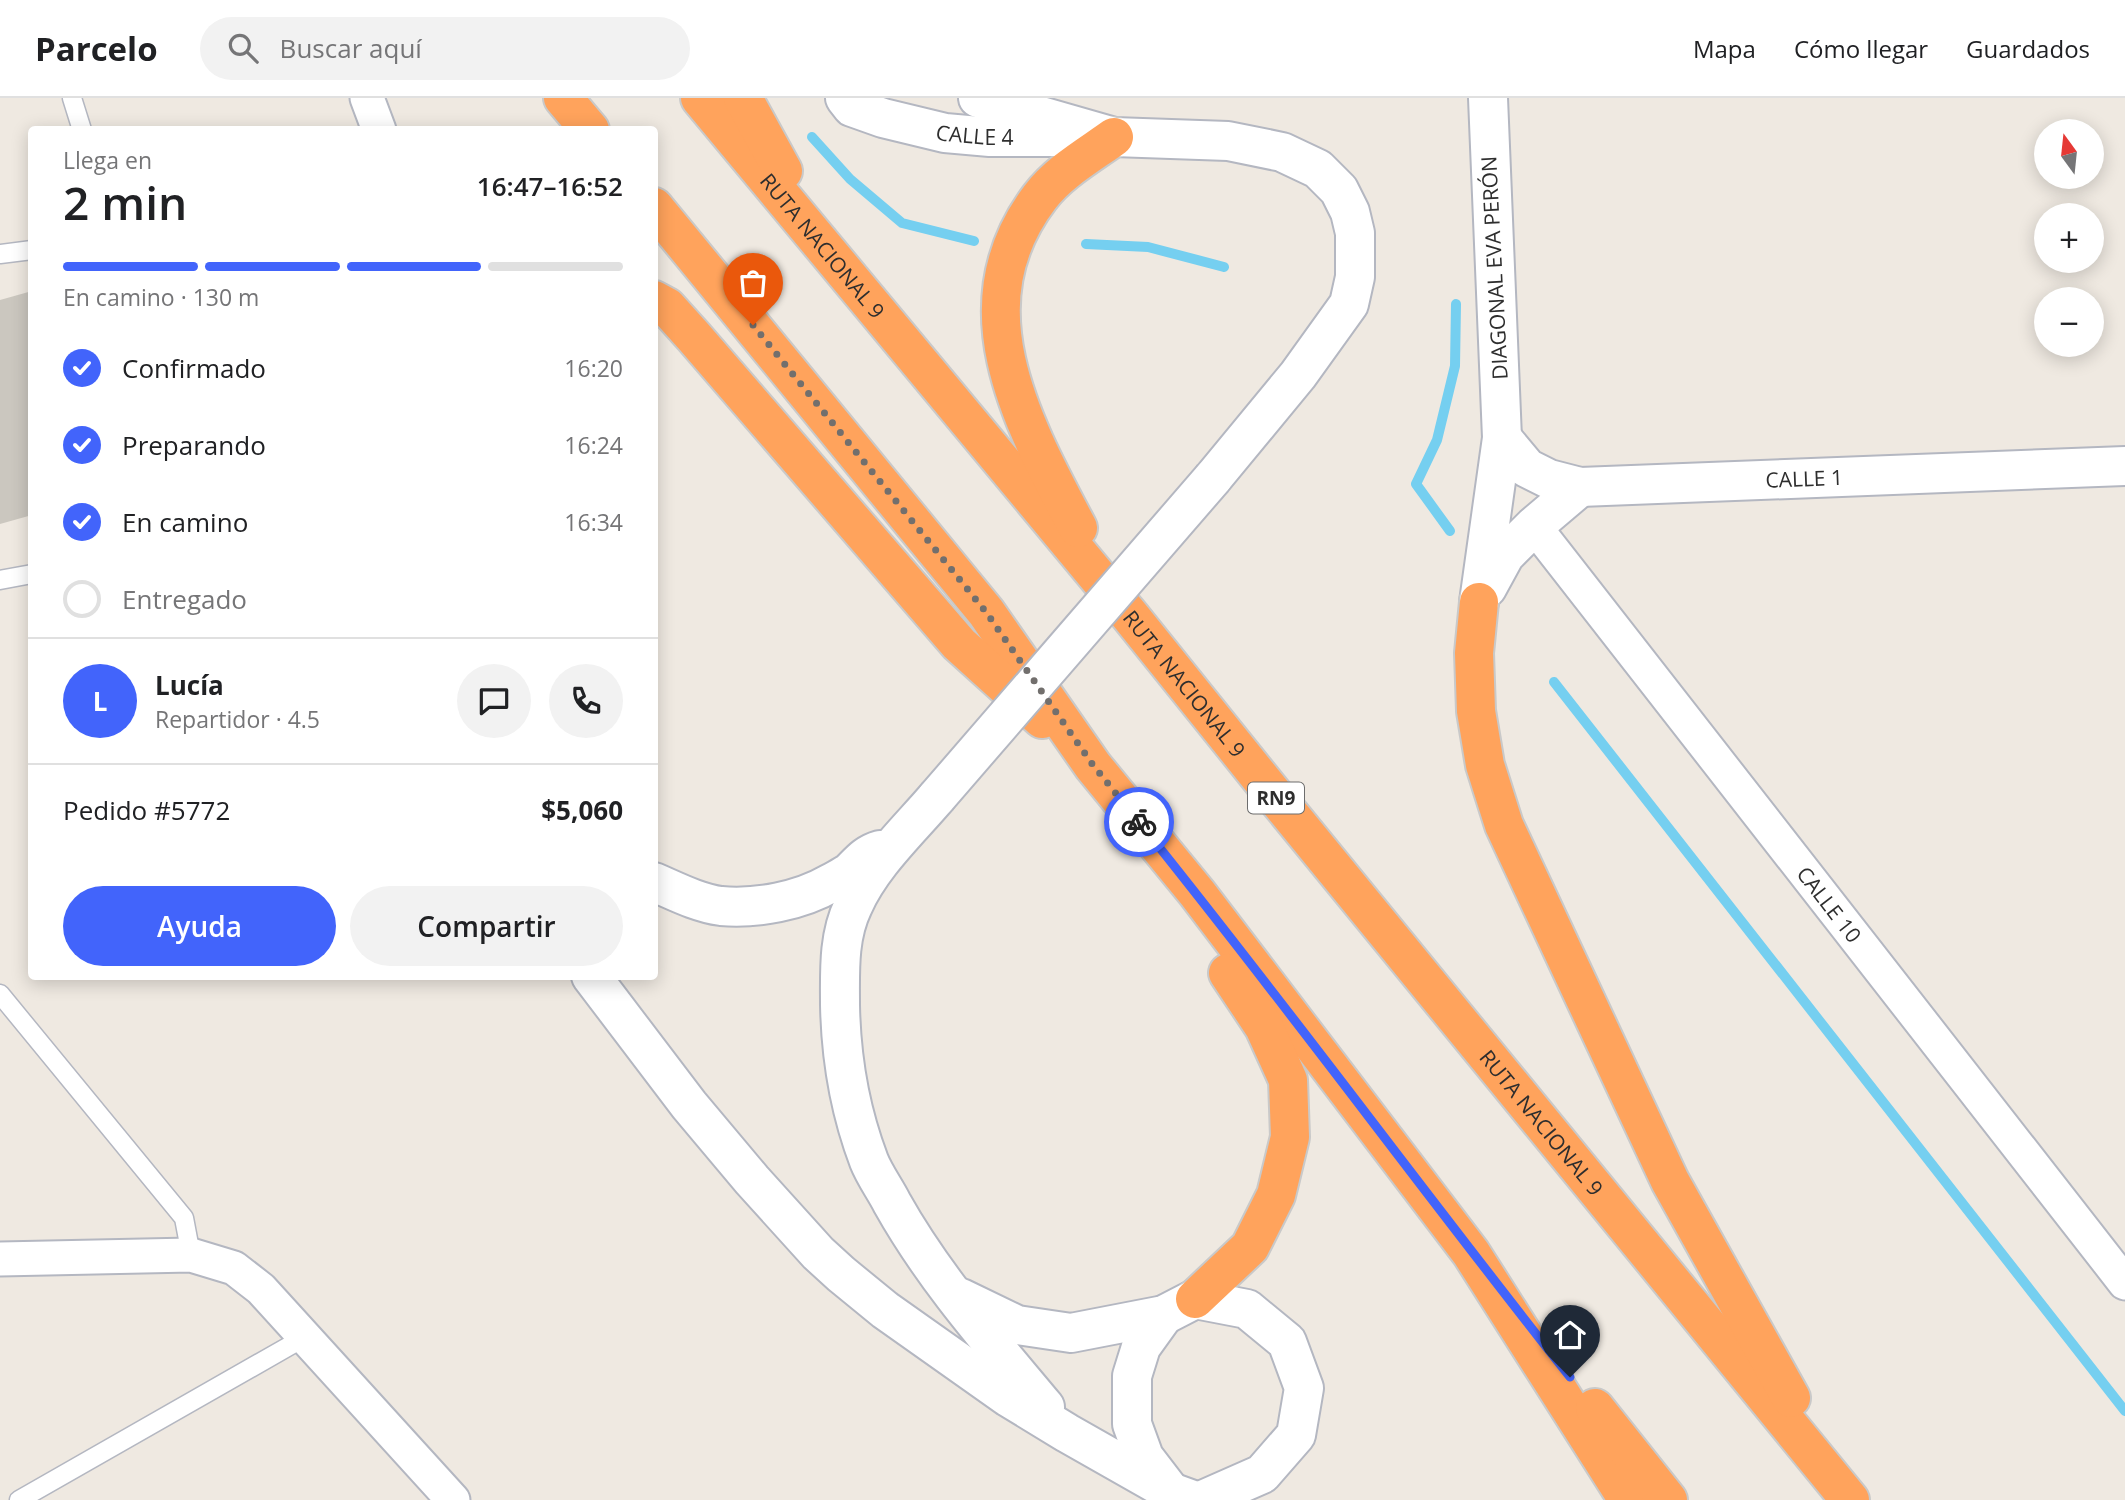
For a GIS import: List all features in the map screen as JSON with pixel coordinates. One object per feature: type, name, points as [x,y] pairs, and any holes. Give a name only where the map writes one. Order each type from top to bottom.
[{"type":"highway","points":[[563,98],[587,126]]},
{"type":"highway","name":"RUTA NACIONAL 9","points":[[700,98],[1131,617],[1849,1499]]},
{"type":"highway","points":[[743,98],[826,249]]},
{"type":"highway","points":[[1114,137],[1071,167],[1041,195],[1020,227],[1007,257],[1000,302],[1001,334],[1008,371],[1036,449],[1084,539],[1131,617]]},
{"type":"highway","points":[[658,211],[986,612],[1093,765],[1197,893],[1472,1253],[1668,1500]]},
{"type":"highway","points":[[658,302],[667,307],[694,337],[959,644],[1093,765]]},
{"type":"highway","points":[[1479,602],[1474,653],[1476,711],[1485,765],[1504,825],[1670,1181],[1849,1499]]},
{"type":"highway","points":[[1179,1307],[1250,1247],[1276,1195],[1290,1137],[1288,1080],[1264,1027],[1213,951],[1197,893]]},
{"type":"highway","points":[[1472,1253],[1628,1500]]},
{"type":"main road","name":"CALLE 4","points":[[845,98],[852,107],[883,118],[945,133],[1114,137]]},
{"type":"main road","points":[[978,98],[1114,137],[1228,141],[1282,152],[1318,169],[1339,190],[1350,212],[1355,233],[1355,266],[1349,304],[1298,375],[1213,478],[895,845],[866,884],[853,906],[846,926],[840,958],[841,1034],[850,1102],[870,1163],[914,1241],[951,1294],[1067,1433]]},
{"type":"main road","name":"DIAGONAL EVA PERÓN","points":[[1479,602],[1502,438],[1488,98]]},
{"type":"main road","name":"CALLE 1","points":[[1502,438],[1527,468],[1549,479],[1580,487],[2125,466]]},
{"type":"main road","points":[[1479,602],[1505,555],[1580,487]]},
{"type":"main road","points":[[658,884],[687,897],[719,906],[757,906],[793,899],[822,888],[847,874],[869,853],[895,845]]},
{"type":"main road","points":[[594,980],[689,1105],[752,1180],[818,1252],[885,1310],[1008,1397],[1067,1433],[1189,1497],[1262,1474],[1296,1435],[1304,1388],[1287,1342],[1247,1309],[1179,1307],[1071,1333],[1017,1325],[951,1294]]},
{"type":"main road","points":[[1179,1307],[1141,1347],[1132,1376],[1132,1424],[1144,1457],[1189,1497]]},
{"type":"street","points":[[367,98],[378,126]]},
{"type":"street","name":"CALLE 10","points":[[1534,526],[2125,1283]]},
{"type":"street","points":[[0,1259],[191,1255],[234,1268],[261,1289],[453,1500]]},
{"type":"lane","points":[[72,98],[81,126]]},
{"type":"lane","points":[[0,254],[28,250]]},
{"type":"lane","points":[[0,580],[28,575]]},
{"type":"lane","points":[[0,994],[184,1218],[191,1255]]},
{"type":"lane","points":[[19,1500],[305,1337]]},
{"type":"building","points":[[28,292],[28,516],[0,524],[0,300]]},
{"type":"waterway","points":[[812,137],[850,179],[902,223],[974,241]]},
{"type":"waterway","points":[[1086,244],[1148,247],[1224,267]]},
{"type":"waterway","points":[[1450,531],[1416,484],[1437,440],[1455,366],[1456,304]]},
{"type":"waterway","points":[[1554,682],[2125,1411]]},
{"type":"way so far","points":[[753,325],[986,612],[1093,765],[1139,822]]},
{"type":"route","points":[[1139,822],[1197,893],[1570,1377]]}]
